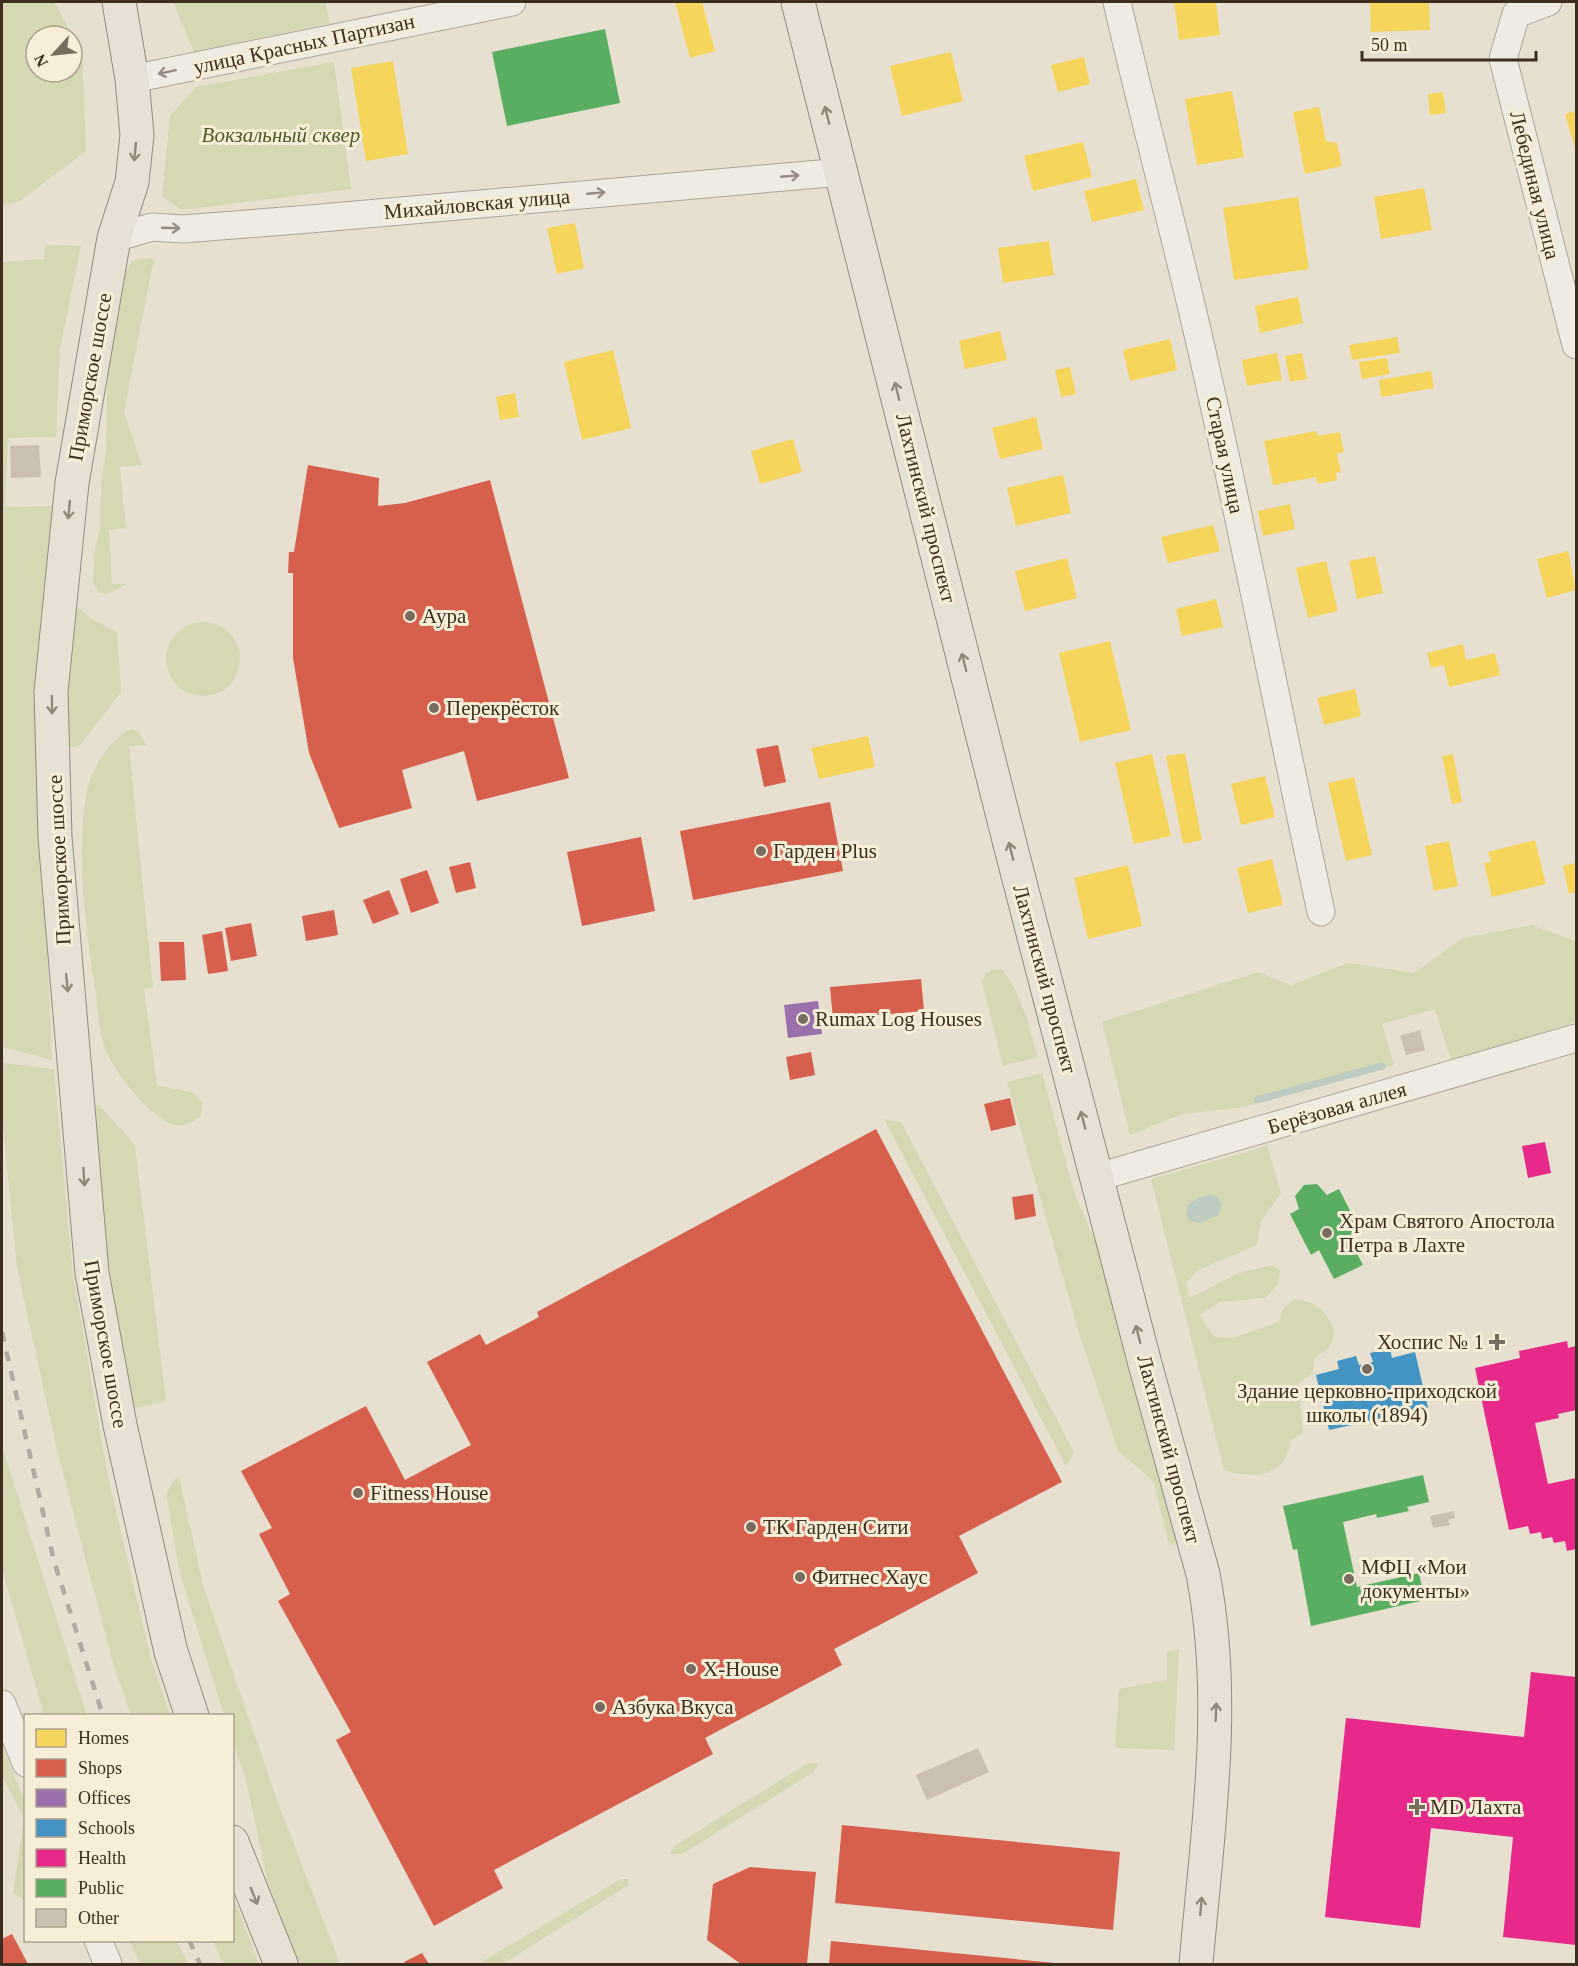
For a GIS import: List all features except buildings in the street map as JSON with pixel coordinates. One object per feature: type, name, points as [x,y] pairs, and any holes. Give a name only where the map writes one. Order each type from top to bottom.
[{"type":"main road","name":"Приморское шоссе","points":[[119,2],[132,79],[136,147],[132,182],[114,238],[72,483],[51,692],[55,837],[92,1273],[120,1425],[171,1652],[191,1714]]},
{"type":"main road","name":"Лахтинский проспект","points":[[798,2],[1013,856],[1145,1364],[1203,1574],[1210,1608],[1217,1689],[1196,1965]]},
{"type":"main road","points":[[234,1847],[281,1965]]},
{"type":"street","name":"улица Красных Партизан","points":[[132,79],[512,2]]},
{"type":"street","name":"Старая улица","points":[[1117,2],[1138,98],[1200,342],[1267,644],[1321,912]]},
{"type":"street","name":"Лебединая улица","points":[[1548,2],[1516,14],[1503,59],[1576,345]]},
{"type":"street","name":"Михайловская улица","points":[[114,238],[152,228],[183,229],[310,219],[842,172]]},
{"type":"street","name":"Берёзовая аллея","points":[[1098,1177],[1576,1038]]},
{"type":"street","points":[[2,1704],[24,1758]]},
{"type":"street","points":[[98,1942],[108,1965]]},
{"type":"green space","points":[[2,2],[54,2],[66,24],[24,24],[24,84],[83,84],[86,151],[20,201],[2,205]]},
{"type":"green space","points":[[173,2],[325,2],[330,23],[194,52]]},
{"type":"green space","name":"Вокзальный сквер","points":[[334,62],[351,189],[182,210],[162,196],[170,116],[196,87]]},
{"type":"green space","points":[[45,245],[81,246],[60,349],[56,437],[8,438],[5,507],[53,506],[37,712],[52,1060],[2,1047],[2,262],[44,259]]},
{"type":"green space","points":[[154,258],[124,412],[142,465],[120,467],[126,528],[109,530],[112,584],[128,584],[106,594],[99,592],[93,583],[106,451],[108,357],[124,274],[133,260]]},
{"type":"green space","points":[[75,605],[90,618],[117,632],[121,692],[80,745],[72,748],[67,740],[66,648]]},
{"type":"green space","points":[[210,622],[230,632],[238,645],[240,659],[238,673],[230,686],[217,694],[196,696],[176,686],[168,673],[166,652],[176,632],[189,624]]},
{"type":"green space","points":[[131,729],[138,731],[146,745],[129,746],[153,987],[144,989],[157,1085],[194,1093],[203,1103],[200,1117],[181,1125],[166,1121],[146,1106],[126,1084],[112,1062],[104,1046],[98,1017],[89,946],[82,870],[86,795],[96,766],[108,748]]},
{"type":"green space","points":[[1532,925],[1576,941],[1576,1022],[1451,1061],[1435,1009],[1382,1024],[1394,1065],[1243,1107],[1182,1114],[1130,1135],[1102,1022],[1258,972],[1291,985],[1348,963],[1414,973],[1463,938]]},
{"type":"green space","points":[[994,969],[1003,970],[1015,990],[1038,1057],[1003,1066],[982,982],[985,974]]},
{"type":"green space","points":[[2,1063],[54,1069],[73,1274],[108,1477],[151,1659],[170,1714],[131,1714],[114,1667],[58,1454],[17,1268],[2,1116]]},
{"type":"green space","points":[[1042,1073],[1075,1195],[1108,1270],[1182,1543],[1169,1545],[1153,1481],[1118,1451],[1079,1333],[1007,1082]]},
{"type":"green space","points":[[99,1105],[135,1145],[166,1401],[128,1410],[89,1113],[91,1106]]},
{"type":"green space","points":[[884,1119],[901,1122],[1074,1452],[1066,1466]]},
{"type":"green space","points":[[1267,1146],[1281,1193],[1261,1221],[1257,1245],[1198,1270],[1186,1284],[1190,1298],[1239,1273],[1273,1265],[1280,1271],[1278,1285],[1265,1298],[1220,1302],[1199,1315],[1215,1337],[1232,1338],[1279,1322],[1282,1310],[1294,1299],[1302,1300],[1321,1309],[1335,1334],[1329,1348],[1314,1358],[1313,1374],[1298,1382],[1303,1433],[1290,1441],[1287,1453],[1275,1469],[1267,1473],[1246,1475],[1224,1470],[1151,1179]]},
{"type":"green space","points":[[2,1446],[87,1714],[44,1714],[2,1569]]},
{"type":"green space","points":[[179,1477],[203,1585],[277,1800],[340,1964],[298,1964],[267,1880],[247,1784],[234,1745],[234,1714],[224,1714],[180,1574],[166,1494],[174,1480]]},
{"type":"green space","points":[[1179,1649],[1174,1750],[1115,1748],[1119,1689],[1167,1680],[1167,1651]]},
{"type":"green space","points":[[2,1745],[24,1800],[24,1818],[2,1776]]},
{"type":"green space","points":[[808,1763],[819,1763],[814,1772],[682,1854],[670,1854],[674,1846]]},
{"type":"green space","points":[[24,1818],[24,1900],[13,1893]]},
{"type":"green space","points":[[621,1879],[629,1879],[627,1886],[503,1964],[478,1964]]},
{"type":"green space","points":[[234,1899],[259,1964],[223,1964],[213,1942],[234,1942]]},
{"type":"green space","points":[[130,1942],[177,1942],[188,1964],[140,1964]]},
{"type":"shaded area","points":[[1209,1195],[1217,1196],[1222,1205],[1217,1216],[1200,1223],[1190,1221],[1186,1214],[1188,1205],[1198,1198]]},
{"type":"waterway","points":[[1257,1100],[1382,1066]]},
{"type":"railway","points":[[2,1332],[54,1561],[102,1714]]},
{"type":"railway","points":[[190,1942],[200,1964]]},
{"type":"place","name":"Аура","points":[[410,616]]},
{"type":"place","name":"Перекрёсток","points":[[434,708]]},
{"type":"place","name":"Гарден Plus","points":[[761,851]]},
{"type":"place","name":"Rumax Log Houses","points":[[803,1019]]},
{"type":"place","name":"Храм Святого Апостола Петра в Лахте","points":[[1327,1233]]},
{"type":"place","name":"Хоспис № 1","points":[[1497,1342]]},
{"type":"place","name":"Здание церковно-приходской школы (1894)","points":[[1367,1369]]},
{"type":"place","name":"Fitness House","points":[[358,1493]]},
{"type":"place","name":"ТК Гарден Сити","points":[[751,1527]]},
{"type":"place","name":"Фитнес Хаус","points":[[800,1577]]},
{"type":"place","name":"МФЦ «Мои документы»","points":[[1349,1579]]},
{"type":"place","name":"X-House","points":[[691,1669]]},
{"type":"place","name":"Азбука Вкуса","points":[[600,1707]]},
{"type":"place","name":"MD Лахта","points":[[1417,1807]]}]
